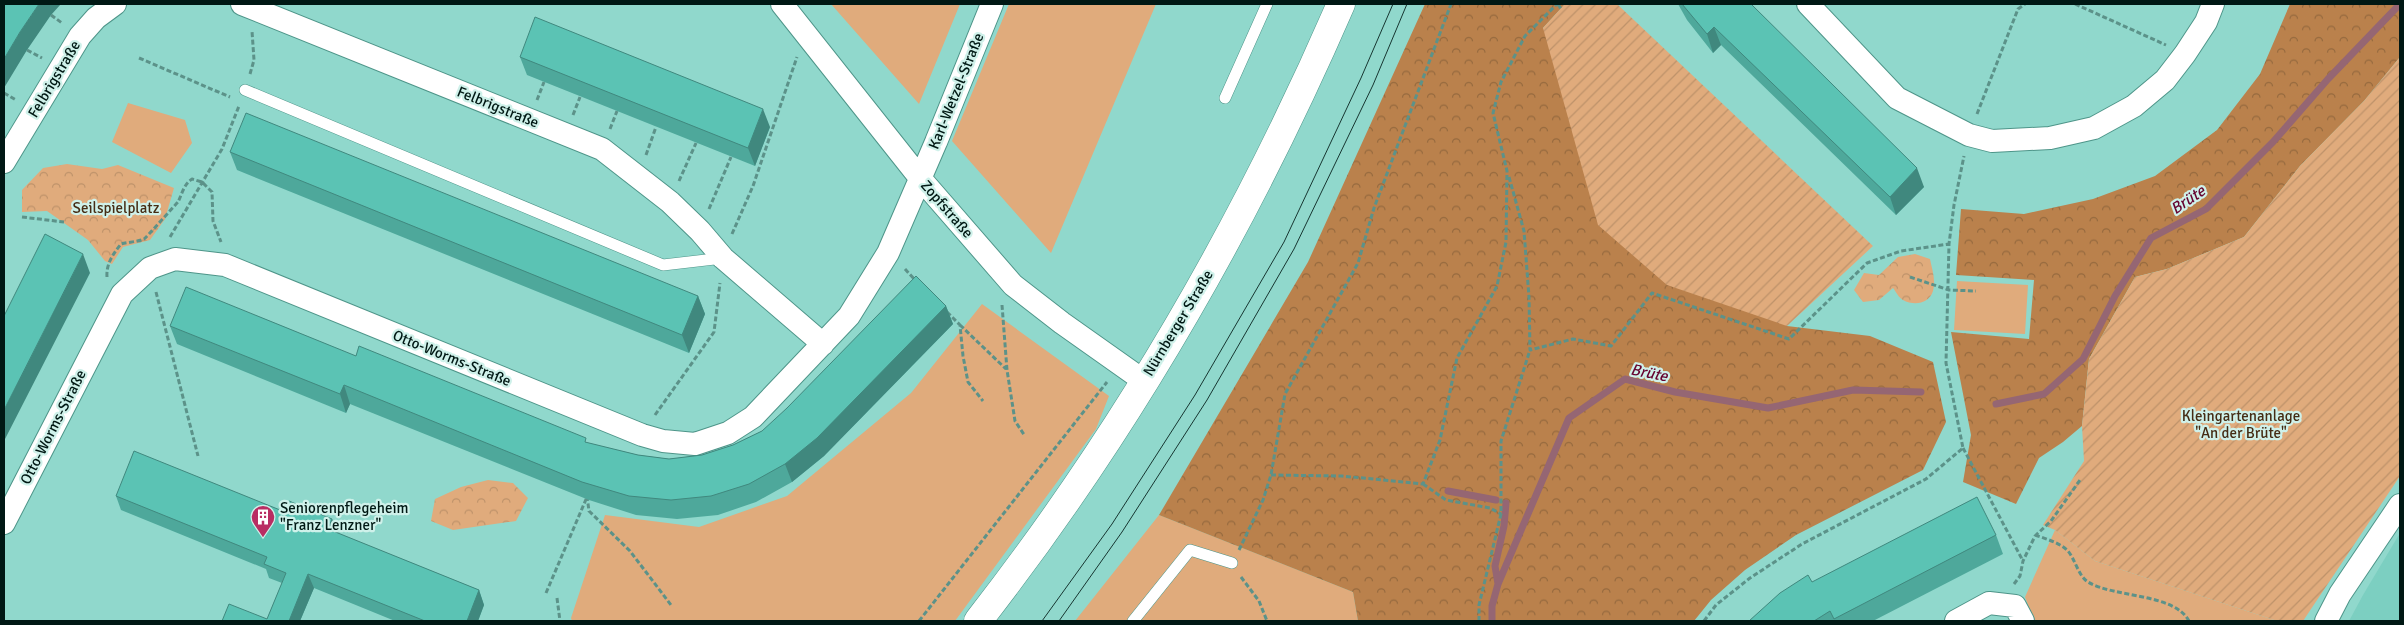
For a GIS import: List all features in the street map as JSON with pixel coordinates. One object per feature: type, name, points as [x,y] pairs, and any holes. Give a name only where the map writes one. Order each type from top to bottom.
[{"type":"street","name":"Felbrigstraße","points":[[4,162],[80,36],[96,18],[114,4]]},
{"type":"street","name":"Felbrigstraße","points":[[242,4],[602,150],[670,202],[700,231],[723,258],[823,344]]},
{"type":"street","name":"Zopfstraße","points":[[782,4],[920,178],[1014,285],[1144,381]]},
{"type":"street","name":"Karl-Wetzel-Straße","points":[[920,178],[992,4]]},
{"type":"street","name":"Nürnberger Straße","points":[[978,621],[1093,464],[1230,235],[1308,80],[1341,4]]},
{"type":"street","points":[[1808,4],[1897,98],[1968,135],[1992,141],[2050,138],[2094,128],[2134,106],[2165,80],[2206,22],[2213,4]]},
{"type":"street","name":"Otto-Worms-Straße","points":[[4,523],[122,294],[150,268],[176,259],[225,265],[642,435],[695,444],[728,433],[753,417],[849,316],[888,253],[920,178]]},
{"type":"street","points":[[2326,621],[2340,594],[2400,505]]},
{"type":"street","points":[[1956,621],[1989,603],[2015,606],[2023,621]]},
{"type":"lane","points":[[1225,98],[1267,4]]},
{"type":"lane","points":[[245,90],[663,265],[723,258]]},
{"type":"lane","points":[[1133,621],[1190,550],[1232,563]]},
{"type":"path","points":[[1267,621],[1259,601],[1232,563],[1263,500],[1271,475],[1285,394],[1358,263],[1374,208],[1451,4]]},
{"type":"path","points":[[1479,621],[1479,605],[1502,514],[1500,441],[1530,350],[1530,297],[1524,231],[1493,113],[1501,82],[1525,36],[1557,4],[1560,9]]},
{"type":"path","points":[[2023,561],[1963,448],[1946,363],[1949,244],[1954,205],[1968,135],[2018,9],[2025,4]]},
{"type":"path","points":[[2075,4],[2185,54]]},
{"type":"path","points":[[642,435],[714,332],[723,258],[753,186],[805,33]]},
{"type":"path","points":[[251,71],[254,60],[254,41]]},
{"type":"path","points":[[140,58],[231,97],[239,106]]},
{"type":"path","points":[[198,456],[150,268],[222,149],[245,90]]},
{"type":"path","points":[[638,176],[656,127]]},
{"type":"path","points":[[670,202],[696,143]]},
{"type":"path","points":[[700,231],[731,157]]},
{"type":"path","points":[[1422,484],[1440,440],[1457,358],[1497,286],[1506,242],[1507,171]]},
{"type":"path","points":[[122,294],[108,282],[106,270],[114,253],[121,244],[142,240],[148,236],[164,215],[177,203],[188,181],[192,179],[202,182],[212,192],[214,221],[224,248],[225,265]]},
{"type":"path","points":[[22,217],[64,222]]},
{"type":"path","points":[[1530,350],[1573,338],[1611,346],[1652,293],[1789,339],[1867,263],[1902,250],[1949,244]]},
{"type":"path","points":[[888,253],[921,285]]},
{"type":"path","points":[[1910,277],[1949,290],[1976,291]]},
{"type":"path","points":[[1014,285],[1002,305],[1007,370],[1015,420],[1025,436]]},
{"type":"path","points":[[940,305],[1007,370]]},
{"type":"path","points":[[960,325],[968,382],[983,401]]},
{"type":"path","points":[[919,621],[1120,365]]},
{"type":"path","points":[[1704,621],[1716,605],[1750,578],[1802,544],[1926,479],[1963,448]]},
{"type":"path","points":[[1271,475],[1342,476],[1422,484],[1446,500],[1490,508],[1502,514]]},
{"type":"path","points":[[1989,603],[2010,589],[2020,576],[2023,561],[2035,535],[2051,521],[2080,480]]},
{"type":"path","points":[[546,593],[590,491]]},
{"type":"path","points":[[587,496],[589,512],[630,551],[672,606]]},
{"type":"path","points":[[2035,535],[2050,540],[2067,550],[2086,581],[2114,592],[2164,602],[2184,612],[2189,621]]},
{"type":"path","points":[[557,598],[560,621]]},
{"type":"shaded area","points":[[2400,533],[2400,621],[2349,621],[2363,595]]},
{"type":"green space","points":[[831,4],[960,4],[919,104]]},
{"type":"green space","points":[[1009,4],[1156,4],[1051,253],[952,141]]},
{"type":"green space","points":[[1425,4],[1565,4],[1543,28],[1787,326],[1870,336],[1933,362],[1946,422],[1923,470],[1796,535],[1745,570],[1711,600],[1694,621],[1358,621],[1353,592],[1159,515],[1308,262]]},
{"type":"green space","points":[[1565,4],[1617,4],[1873,246],[1787,326],[1667,285],[1598,225],[1543,28]]},
{"type":"green space","points":[[2290,4],[2400,4],[2400,57],[2364,101],[2300,166],[2244,237],[2167,269],[2135,277],[2089,359],[2082,426],[2039,458],[2016,504],[1963,482],[1971,435],[1951,332],[2029,339],[2034,280],[1956,275],[1961,209],[2024,214],[2093,199],[2155,176],[2217,130],[2260,74]]},
{"type":"green space","name":"Kleingartenanlage \"An der Brüte\"","points":[[2400,57],[2400,476],[2303,621],[2277,621],[2095,561],[2055,530],[2043,525],[2084,461],[2082,426],[2089,359],[2135,277],[2167,269],[2244,237],[2300,166],[2364,101]]},
{"type":"green space","points":[[128,103],[185,120],[192,143],[171,173],[112,142]]},
{"type":"green space","name":"Seilspielplatz","points":[[67,164],[102,169],[118,165],[174,188],[165,219],[150,240],[123,247],[112,264],[105,261],[88,240],[47,211],[22,212],[22,190],[43,168]]},
{"type":"green space","points":[[1915,254],[1930,259],[1933,271],[1933,291],[1925,301],[1921,303],[1907,302],[1900,298],[1893,288],[1879,300],[1863,302],[1854,290],[1864,273],[1879,275],[1898,257]]},
{"type":"green space","points":[[1957,281],[2028,285],[2025,334],[1954,330]]},
{"type":"green space","points":[[982,304],[1109,396],[1096,429],[955,621],[572,621],[571,618],[605,515],[699,527],[787,496],[911,393]]},
{"type":"green space","points":[[488,480],[513,483],[528,498],[516,521],[453,530],[431,521],[435,499],[461,487]]},
{"type":"green space","points":[[1159,515],[1353,592],[1358,621],[1075,621]]},
{"type":"green space","points":[[2055,530],[2095,561],[2277,621],[2034,621],[2025,597]]},
{"type":"building","points":[[4,4],[39,4],[4,59]]},
{"type":"building","points":[[1682,4],[1751,4],[1917,168],[1890,197],[1714,27],[1707,34]]},
{"type":"building","points":[[535,17],[763,109],[748,148],[520,57]]},
{"type":"building","points":[[246,113],[698,296],[682,335],[230,152]]},
{"type":"building","points":[[45,234],[83,254],[4,410],[4,316]]},
{"type":"building","points":[[916,276],[946,306],[817,438],[785,464],[749,484],[711,496],[671,500],[629,496],[582,482],[344,385],[340,394],[170,326],[186,287],[356,356],[359,346],[586,438],[585,442],[638,455],[669,459],[702,455],[733,445],[762,431],[787,408]]},
{"type":"building","name":"Seniorenpflegeheim \"Franz Lenzner\"","points":[[134,451],[285,512],[289,501],[332,519],[328,529],[479,590],[467,621],[425,621],[308,574],[289,621],[222,621],[229,604],[267,619],[286,573],[264,564],[267,557],[116,496]]},
{"type":"building","points":[[1977,497],[1996,535],[1834,619],[1830,611],[1814,621],[1749,621],[1780,593],[1808,575],[1812,582]]},
{"type":"waterway","name":"Brüte","points":[[1996,404],[2044,394],[2083,359],[2115,296],[2151,238],[2206,209],[2273,142],[2328,79],[2400,4]]},
{"type":"waterway","name":"Brüte","points":[[1492,621],[1492,606],[1498,584],[1569,418],[1625,379],[1675,392],[1768,408],[1853,390],[1921,392]]},
{"type":"waterway","points":[[1448,491],[1496,500]]},
{"type":"waterway","points":[[1498,584],[1495,566],[1504,526],[1506,503]]},
{"type":"tram line","points":[[1042,621],[1112,524],[1195,395],[1284,242],[1361,78],[1393,4]]},
{"type":"tram line","points":[[1059,621],[1122,532],[1207,400],[1294,249],[1373,85],[1407,4]]},
{"type":"place","name":"Seniorenpflegeheim \"Franz Lenzner\"","points":[[263,538]]}]
